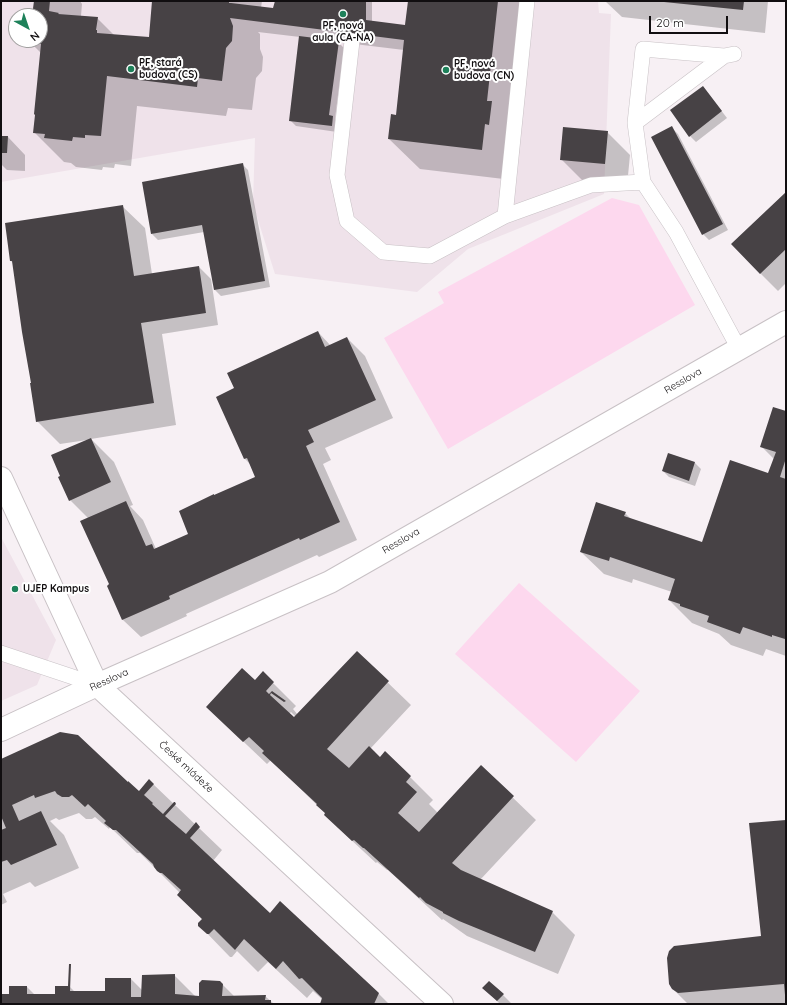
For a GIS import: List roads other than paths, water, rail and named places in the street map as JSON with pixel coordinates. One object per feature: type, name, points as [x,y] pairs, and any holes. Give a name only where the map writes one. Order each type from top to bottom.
[{"type":"street","name":"Resslova","points":[[1,730],[97,685],[330,582],[786,322]]},
{"type":"street","name":"České mládeže","points":[[1,478],[97,685],[442,1004]]},
{"type":"lane","points":[[505,216],[526,1]]},
{"type":"lane","points":[[352,41],[337,175],[347,221],[383,252],[430,256],[505,216],[591,185],[643,182]]},
{"type":"lane","points":[[635,123],[729,55],[643,49],[635,123],[643,182],[676,232],[739,349]]},
{"type":"lane","points":[[1,653],[97,685]]},
{"type":"place","name":"PF, nová aula (CA-NA)","points":[[343,14]]},
{"type":"place","name":"PF, stará budova (CS)","points":[[131,69]]},
{"type":"place","name":"PF, nová budova (CN)","points":[[446,70]]},
{"type":"place","name":"UJEP Kampus","points":[[15,589]]}]
